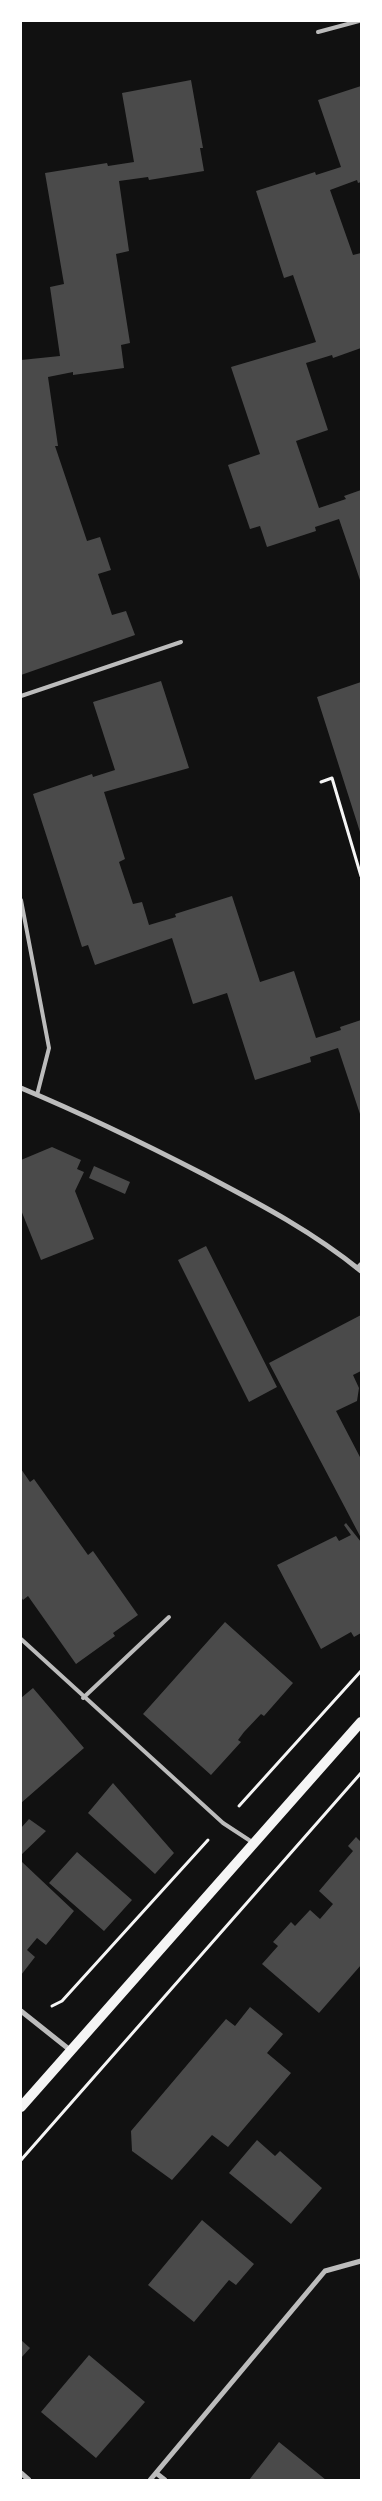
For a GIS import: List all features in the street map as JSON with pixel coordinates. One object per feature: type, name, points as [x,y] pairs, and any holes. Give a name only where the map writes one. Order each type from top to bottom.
[{"type":"main road","points":[[21,2107],[361,1722]]},
{"type":"street","points":[[21,1088],[168,1156],[259,1203],[310,1232],[360,1267]]},
{"type":"street","points":[[21,2011],[70,2050]]},
{"type":"street","points":[[150,2480],[325,2271],[361,2261]]},
{"type":"street","points":[[21,2473],[29,2480]]},
{"type":"street","points":[[156,2473],[165,2480]]},
{"type":"lane","points":[[318,32],[359,21]]},
{"type":"lane","points":[[21,696],[181,642]]},
{"type":"lane","points":[[21,900],[49,1048],[37,1095]]},
{"type":"lane","points":[[83,1698],[169,1617]]},
{"type":"lane","points":[[21,1640],[223,1823],[254,1843]]},
{"type":"path","points":[[321,782],[332,778],[361,876]]},
{"type":"path","points":[[29,2018],[62,2002],[361,1671]]},
{"type":"path","points":[[21,2160],[361,1774]]},
{"type":"building","points":[[191,80],[203,148],[200,148],[204,171],[149,180],[148,177],[119,181],[129,251],[116,254],[130,343],[121,345],[124,368],[73,375],[73,372],[48,377],[58,446],[55,446],[87,541],[100,537],[111,570],[98,574],[112,615],[126,611],[135,635],[21,675],[21,360],[60,356],[50,287],[64,284],[45,173],[107,163],[108,166],[134,162],[122,93]]},
{"type":"building","points":[[361,86],[361,182],[358,183],[357,180],[330,190],[353,255],[361,253],[361,348],[333,358],[332,355],[306,363],[328,430],[296,441],[319,508],[346,499],[344,496],[361,490],[360,580],[339,519],[315,527],[316,531],[267,547],[260,526],[250,529],[228,465],[260,454],[231,367],[316,342],[293,275],[284,278],[256,191],[315,172],[316,175],[341,167],[318,100]]},
{"type":"building","points":[[161,681],[189,768],[104,792],[125,859],[119,862],[133,904],[142,902],[149,925],[176,917],[175,914],[232,896],[260,982],[294,971],[316,1038],[341,1030],[340,1027],[361,1020],[361,1117],[338,1048],[310,1057],[311,1062],[255,1080],[227,993],[193,1004],[172,938],[95,965],[88,945],[82,947],[33,794],[92,774],[93,777],[115,770],[93,702]]},
{"type":"building","points":[[361,682],[361,832],[360,832],[317,697]]},
{"type":"building","points":[[52,1147],[81,1160],[77,1169],[84,1172],[75,1191],[94,1239],[41,1260],[21,1210],[21,1160]]},
{"type":"building","points":[[94,1166],[130,1182],[125,1194],[89,1178]]},
{"type":"building","points":[[206,1246],[277,1387],[249,1402],[178,1260]]},
{"type":"building","points":[[361,1315],[361,1371],[353,1375],[359,1388],[357,1401],[336,1411],[361,1459],[361,1538],[269,1363]]},
{"type":"building","points":[[21,1469],[30,1482],[34,1479],[88,1555],[93,1551],[138,1615],[113,1633],[115,1636],[76,1664],[28,1596],[23,1600],[21,1597]]},
{"type":"building","points":[[346,1523],[361,1542],[361,1633],[354,1637],[351,1632],[321,1649],[277,1565],[336,1536],[339,1541],[351,1535],[344,1525]]},
{"type":"building","points":[[225,1622],[293,1683],[264,1716],[261,1714],[244,1732],[238,1740],[241,1742],[211,1775],[143,1714]]},
{"type":"building","points":[[33,1688],[84,1748],[21,1803],[21,1698]]},
{"type":"building","points":[[113,1783],[174,1853],[155,1874],[88,1813]]},
{"type":"building","points":[[29,1819],[46,1831],[21,1855],[21,1828]]},
{"type":"building","points":[[356,1837],[361,1842],[361,1965],[319,2013],[262,1964],[278,1946],[273,1942],[291,1922],[295,1926],[310,1910],[320,1919],[333,1904],[319,1891],[353,1851],[348,1846]]},
{"type":"building","points":[[77,1852],[132,1900],[104,1931],[49,1883]]},
{"type":"building","points":[[21,1861],[74,1911],[46,1945],[37,1938],[27,1950],[35,1957],[21,1975]]},
{"type":"building","points":[[250,2007],[283,2034],[267,2053],[291,2073],[228,2147],[212,2135],[172,2180],[132,2151],[131,2131],[226,2019],[235,2026]]},
{"type":"building","points":[[257,2140],[275,2156],[280,2151],[322,2188],[291,2224],[229,2173]]},
{"type":"building","points":[[202,2220],[254,2264],[236,2285],[229,2280],[194,2322],[148,2285]]},
{"type":"building","points":[[21,2340],[30,2348],[21,2358]]},
{"type":"building","points":[[89,2355],[145,2402],[96,2458],[41,2412]]},
{"type":"building","points":[[279,2442],[326,2480],[249,2480]]}]
